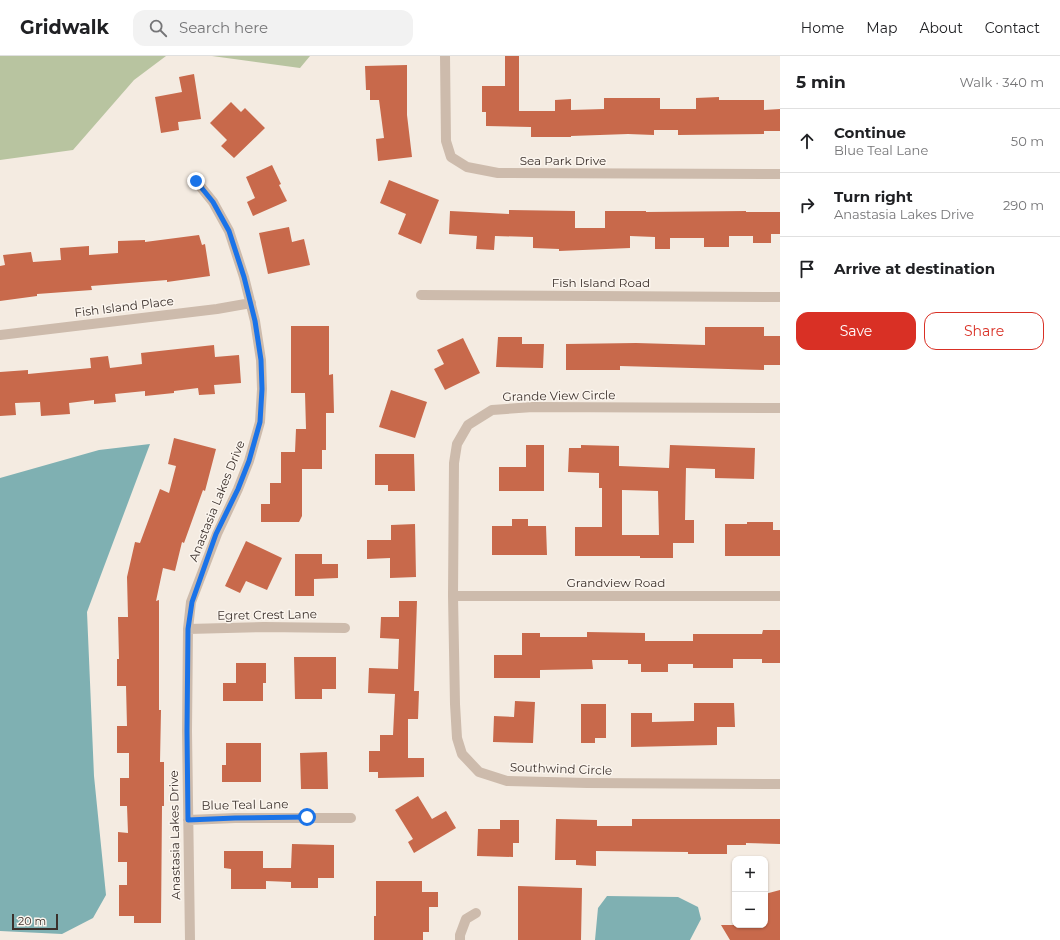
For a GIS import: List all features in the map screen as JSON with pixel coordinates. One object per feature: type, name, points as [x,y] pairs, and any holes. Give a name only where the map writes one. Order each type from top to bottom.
[{"type":"street","name":"Sea Park Drive","points":[[445,56],[446,141],[451,157],[467,167],[498,173],[780,174]]},
{"type":"street","name":"Anastasia Lakes Drive","points":[[190,940],[187,731],[188,629],[192,602],[216,534],[238,489],[249,461],[260,422],[262,389],[261,360],[255,321],[244,277],[229,231],[213,202],[196,181]]},
{"type":"street","name":"Fish Island Road","points":[[421,295],[780,297]]},
{"type":"street","name":"Fish Island Place","points":[[0,335],[217,309],[251,303]]},
{"type":"street","name":"Grande View Circle","points":[[453,596],[454,464],[457,444],[468,425],[492,410],[533,407],[780,408]]},
{"type":"street","name":"Grandview Road","points":[[453,596],[780,596]]},
{"type":"street","name":"Southwind Circle","points":[[453,596],[457,738],[462,754],[479,772],[507,781],[780,784]]},
{"type":"street","name":"Egret Crest Lane","points":[[188,629],[264,627],[345,628]]},
{"type":"street","name":"Blue Teal Lane","points":[[188,820],[242,818],[351,818]]},
{"type":"street","points":[[460,940],[460,935],[466,919],[476,913]]},
{"type":"green space","points":[[0,56],[166,56],[134,80],[73,150],[0,160]]},
{"type":"green space","points":[[212,56],[310,56],[300,68]]},
{"type":"water","points":[[150,444],[87,612],[94,776],[106,895],[93,918],[62,934],[0,931],[0,478],[99,450]]},
{"type":"water","points":[[607,896],[678,897],[698,907],[701,919],[690,940],[595,940],[598,908]]},
{"type":"building","points":[[505,56],[519,56],[519,111],[555,111],[555,100],[571,99],[571,110],[604,109],[604,98],[660,98],[660,109],[696,109],[696,98],[719,97],[719,100],[764,100],[764,110],[780,109],[780,131],[764,131],[764,134],[678,135],[678,130],[654,130],[654,135],[628,134],[571,137],[531,137],[531,127],[486,126],[486,112],[482,112],[482,86],[505,86]]},
{"type":"building","points":[[407,65],[407,115],[412,157],[378,161],[376,139],[384,138],[379,100],[370,100],[370,90],[366,90],[365,66]]},
{"type":"building","points":[[194,74],[201,119],[178,122],[179,130],[161,133],[155,97],[182,92],[179,77]]},
{"type":"building","points":[[231,102],[241,112],[245,108],[265,128],[234,158],[221,146],[227,140],[210,123]]},
{"type":"building","points":[[272,165],[281,184],[279,185],[287,201],[253,216],[247,202],[255,198],[246,177]]},
{"type":"building","points":[[389,180],[439,200],[421,244],[398,234],[406,214],[380,203]]},
{"type":"building","points":[[509,210],[575,211],[575,228],[605,228],[605,211],[780,212],[780,234],[771,234],[771,243],[753,243],[753,236],[729,236],[729,247],[704,247],[704,238],[670,238],[670,249],[655,249],[655,237],[630,236],[630,248],[559,251],[559,249],[533,248],[533,237],[495,236],[494,250],[476,249],[477,236],[449,234],[450,211],[509,214]]},
{"type":"building","points":[[289,227],[292,242],[304,239],[310,265],[268,274],[259,233]]},
{"type":"building","points":[[199,235],[202,245],[205,244],[210,276],[167,282],[167,280],[91,286],[92,290],[37,294],[37,296],[0,301],[0,266],[5,265],[3,255],[31,252],[33,262],[61,260],[60,248],[89,246],[89,255],[118,253],[118,241],[145,240],[145,242]]},
{"type":"building","points":[[291,326],[329,326],[329,375],[333,374],[334,413],[326,413],[326,450],[322,450],[322,469],[302,469],[302,516],[299,522],[261,522],[261,504],[270,504],[270,483],[281,483],[281,452],[295,452],[296,429],[306,429],[305,393],[291,393]]},
{"type":"building","points":[[705,327],[764,327],[764,336],[780,336],[780,365],[764,365],[764,370],[620,366],[620,370],[566,370],[566,344],[636,343],[705,345]]},
{"type":"building","points":[[498,337],[522,337],[522,344],[544,344],[543,368],[496,367]]},
{"type":"building","points":[[463,338],[480,373],[445,390],[434,369],[444,364],[437,350]]},
{"type":"building","points":[[214,345],[215,357],[239,355],[241,383],[214,385],[215,394],[199,395],[198,388],[174,391],[174,393],[145,396],[145,391],[115,394],[116,402],[94,404],[94,400],[69,403],[70,414],[41,416],[40,402],[15,403],[16,415],[0,416],[0,372],[28,370],[28,374],[91,368],[90,358],[108,356],[110,368],[142,364],[141,353]]},
{"type":"building","points":[[391,390],[427,402],[415,438],[379,427]]},
{"type":"building","points":[[174,438],[216,449],[205,491],[203,490],[184,543],[182,542],[175,571],[163,568],[156,601],[159,600],[159,710],[161,710],[160,762],[164,762],[161,923],[134,923],[134,916],[119,916],[119,885],[127,885],[127,862],[118,862],[118,832],[128,833],[127,806],[120,806],[120,778],[129,778],[129,753],[117,753],[117,726],[127,726],[126,686],[117,686],[117,659],[119,659],[118,617],[128,617],[127,577],[135,542],[140,543],[160,489],[169,493],[176,466],[168,464]]},
{"type":"building","points":[[526,445],[544,445],[544,491],[499,491],[499,467],[526,467]]},
{"type":"building","points":[[581,445],[619,446],[619,466],[669,468],[670,445],[755,448],[754,479],[715,478],[715,469],[686,468],[685,520],[694,520],[694,543],[673,543],[673,558],[640,558],[640,556],[575,556],[575,527],[602,527],[602,488],[599,488],[599,473],[568,472],[569,448],[581,448]],"holes":[[[622,490],[658,491],[659,535],[622,535]]]},
{"type":"building","points":[[375,454],[414,454],[415,491],[388,491],[388,485],[375,485]]},
{"type":"building","points":[[512,519],[528,519],[528,526],[546,526],[547,555],[492,555],[492,526],[512,526]]},
{"type":"building","points":[[747,522],[773,522],[773,530],[780,530],[780,556],[725,556],[725,524],[747,524]]},
{"type":"building","points":[[415,524],[416,577],[390,578],[390,558],[367,559],[367,540],[391,540],[391,525]]},
{"type":"building","points":[[246,541],[282,558],[267,590],[246,581],[240,593],[225,586]]},
{"type":"building","points":[[295,554],[322,554],[322,564],[338,564],[338,578],[314,579],[314,596],[295,596]]},
{"type":"building","points":[[399,601],[417,601],[414,691],[419,691],[418,719],[408,719],[408,758],[424,758],[424,777],[378,778],[378,772],[369,772],[369,751],[380,751],[380,735],[393,735],[395,694],[368,693],[369,668],[398,669],[399,639],[380,638],[381,617],[399,617]]},
{"type":"building","points":[[763,630],[780,630],[780,663],[762,663],[762,659],[733,659],[733,668],[693,668],[693,664],[668,664],[668,672],[641,672],[641,664],[628,664],[628,660],[592,660],[593,669],[540,670],[540,678],[494,678],[494,655],[522,655],[522,633],[540,633],[540,637],[587,637],[587,632],[645,633],[645,641],[693,641],[693,634],[762,634]]},
{"type":"building","points":[[294,657],[336,657],[336,689],[322,689],[322,699],[295,699]]},
{"type":"building","points":[[236,663],[266,663],[266,683],[263,683],[263,701],[223,701],[223,683],[236,683]]},
{"type":"building","points":[[515,701],[535,702],[533,743],[493,742],[494,716],[514,717]]},
{"type":"building","points":[[694,703],[734,703],[735,727],[717,727],[717,745],[631,747],[631,713],[652,713],[652,722],[694,721]]},
{"type":"building","points":[[581,704],[606,704],[606,738],[595,738],[595,743],[581,743]]},
{"type":"building","points":[[226,743],[261,743],[261,782],[222,782],[222,765],[226,765]]},
{"type":"building","points":[[327,752],[328,789],[301,789],[300,753]]},
{"type":"building","points":[[418,796],[432,819],[446,811],[456,828],[414,853],[408,842],[413,839],[395,810]]},
{"type":"building","points":[[556,819],[597,820],[597,826],[632,826],[632,819],[780,819],[780,844],[746,843],[746,845],[727,845],[727,854],[596,851],[596,866],[576,865],[576,860],[555,860]]},
{"type":"building","points":[[500,820],[519,820],[519,843],[513,843],[513,857],[477,856],[478,829],[500,829]]},
{"type":"building","points":[[292,844],[334,845],[334,878],[318,878],[318,888],[291,888],[291,882],[266,881],[266,889],[231,889],[231,869],[224,868],[224,851],[263,851],[263,868],[291,868]]},
{"type":"building","points":[[376,881],[422,881],[422,892],[438,892],[438,907],[429,907],[429,932],[423,932],[423,940],[374,940]]},
{"type":"building","points":[[518,886],[582,888],[581,940],[518,940]]},
{"type":"building","points":[[780,890],[780,940],[730,940],[721,925],[732,925],[732,928],[768,928],[768,893]]},
{"type":"route","points":[[196,181],[213,202],[229,231],[244,277],[255,321],[261,360],[262,389],[260,422],[249,461],[238,489],[216,534],[192,602],[188,629],[188,820],[307,817]]}]
